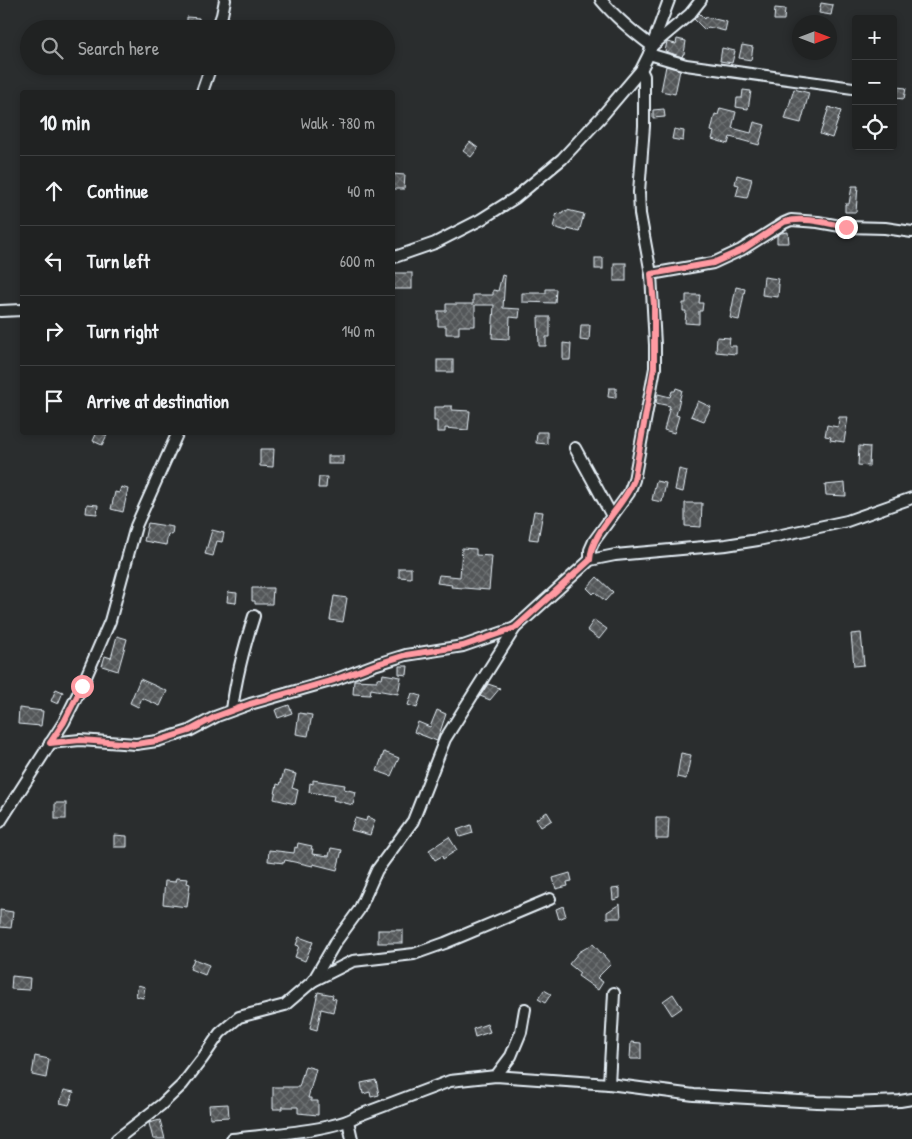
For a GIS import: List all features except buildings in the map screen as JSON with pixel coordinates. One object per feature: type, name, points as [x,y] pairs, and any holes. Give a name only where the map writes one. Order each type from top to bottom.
[{"type":"street","points":[[220,20],[224,0]]},
{"type":"street","points":[[601,0],[612,14],[650,50],[686,65],[852,88]]},
{"type":"street","points":[[395,257],[435,243],[480,220],[515,198],[562,159],[641,70],[669,0]]},
{"type":"street","points":[[650,50],[690,14],[701,0]]},
{"type":"street","points":[[590,560],[590,550],[594,541],[629,493],[634,480],[654,368],[654,304],[651,274],[640,214],[639,192],[644,126],[644,76],[641,70]]},
{"type":"street","points":[[203,90],[208,75]]},
{"type":"street","points":[[651,274],[713,263],[742,250],[784,222],[791,220],[846,227],[885,228],[912,232]]},
{"type":"street","points":[[0,311],[20,310]]},
{"type":"street","points":[[0,822],[64,722],[82,686],[110,621],[136,526],[177,435]]},
{"type":"street","points":[[575,448],[612,516]]},
{"type":"street","points":[[313,981],[334,943],[359,910],[377,870],[413,821],[445,739],[515,628],[590,560],[615,555],[726,545],[758,540],[847,521],[912,498]]},
{"type":"street","points":[[232,710],[235,681],[254,616]]},
{"type":"street","points":[[50,743],[80,740],[136,744],[157,741],[189,731],[232,710],[334,680],[374,665],[406,655],[463,646],[515,628]]},
{"type":"street","points":[[117,1139],[161,1105],[182,1085],[220,1033],[240,1017],[285,1005],[313,981],[353,961],[414,954],[550,899]]},
{"type":"street","points":[[609,1084],[614,994]]},
{"type":"street","points":[[496,1076],[511,1056],[521,1032],[525,1009]]},
{"type":"street","points":[[232,1139],[314,1128],[348,1121],[450,1081],[496,1076],[609,1084],[694,1095],[851,1103],[912,1099]]},
{"type":"street","points":[[348,1121],[352,1139]]},
{"type":"route","points":[[82,686],[64,722],[50,743],[80,740],[136,744],[157,741],[189,731],[217,716],[250,704],[334,680],[406,655],[463,646],[515,628],[590,560],[590,550],[594,541],[629,493],[634,480],[654,368],[656,345],[651,274],[713,263],[742,250],[784,222],[791,220],[846,227]]}]
